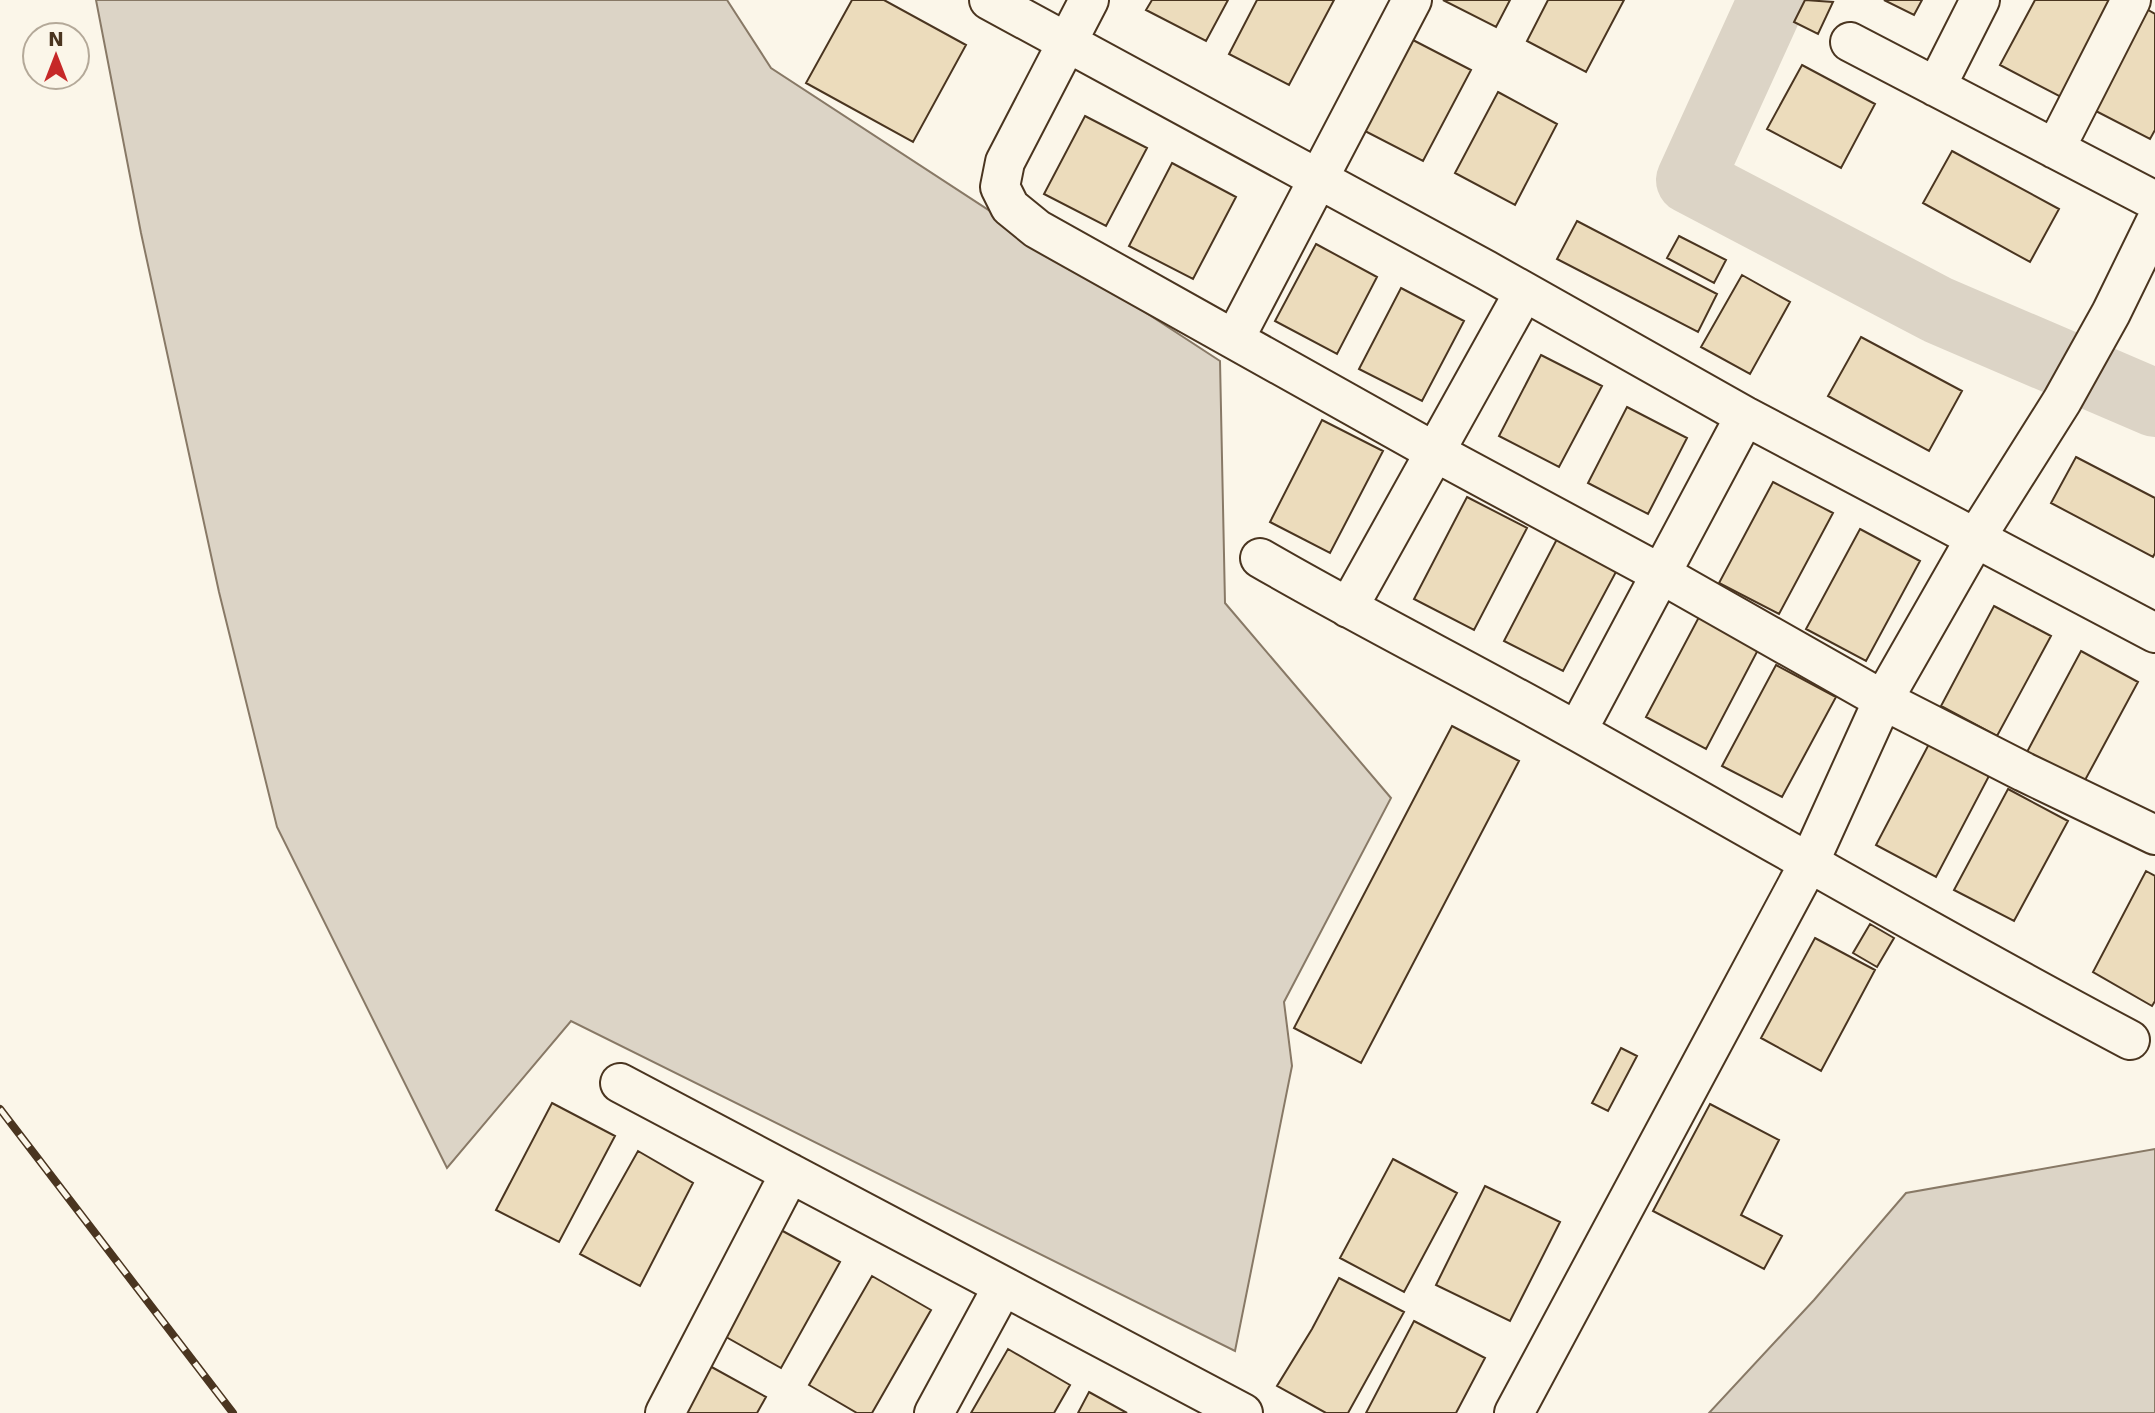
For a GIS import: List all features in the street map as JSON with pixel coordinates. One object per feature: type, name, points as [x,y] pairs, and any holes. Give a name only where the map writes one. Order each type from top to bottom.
[{"type":"street","points":[[989,0],[1745,416],[2155,633]]},
{"type":"street","points":[[1089,0],[1005,162],[1000,187],[1010,208],[1037,229],[1435,452],[1661,574],[1883,700],[2155,835]]},
{"type":"street","points":[[1235,338],[1412,0]]},
{"type":"street","points":[[1936,87],[1980,0]]},
{"type":"street","points":[[2055,149],[2131,0]]},
{"type":"street","points":[[1850,42],[2155,201]]},
{"type":"street","points":[[1514,1413],[1809,863],[1883,700],[1975,539],[2062,401],[2111,313],[2155,223]]},
{"type":"street","points":[[1348,608],[1524,292]]},
{"type":"street","points":[[1577,731],[1745,416]]},
{"type":"street","points":[[1260,558],[1577,731],[2002,972],[2130,1040]]},
{"type":"street","points":[[620,1083],[1232,1410]]},
{"type":"street","points":[[665,1413],[790,1173]]},
{"type":"street","points":[[934,1413],[1003,1286]]},
{"type":"shaded area","points":[[96,0],[727,0],[771,68],[1220,361],[1225,603],[1391,798],[1284,1002],[1292,1066],[1235,1351],[571,1021],[447,1168],[277,827],[219,592],[141,233]]},
{"type":"shaded area","points":[[2155,1149],[2155,1413],[1709,1413],[1814,1300],[1906,1193]]},
{"type":"building","points":[[852,0],[884,0],[966,45],[913,142],[806,83]]},
{"type":"building","points":[[1152,0],[1228,0],[1206,41],[1146,10]]},
{"type":"building","points":[[1257,0],[1334,0],[1289,85],[1229,54]]},
{"type":"building","points":[[1443,0],[1510,0],[1496,27]]},
{"type":"building","points":[[1548,0],[1624,0],[1586,72],[1527,41]]},
{"type":"building","points":[[1805,0],[1833,2],[1818,34],[1794,22]]},
{"type":"building","points":[[1884,0],[1922,0],[1914,15]]},
{"type":"building","points":[[2035,0],[2113,0],[2061,97],[2000,65]]},
{"type":"building","points":[[2143,7],[2155,14],[2155,130],[2150,139],[2090,108]]},
{"type":"building","points":[[1411,39],[1471,70],[1423,161],[1363,130]]},
{"type":"building","points":[[1802,65],[1875,104],[1841,168],[1767,129]]},
{"type":"building","points":[[1498,92],[1557,124],[1515,205],[1455,173]]},
{"type":"building","points":[[1085,116],[1147,148],[1106,226],[1044,194]]},
{"type":"building","points":[[1952,151],[2059,209],[2030,262],[1923,203]]},
{"type":"building","points":[[1172,163],[1236,197],[1193,279],[1129,246]]},
{"type":"building","points":[[1577,221],[1717,294],[1698,332],[1557,259]]},
{"type":"building","points":[[1679,236],[1726,260],[1714,283],[1667,258]]},
{"type":"building","points":[[1316,244],[1377,277],[1337,354],[1275,321]]},
{"type":"building","points":[[1742,275],[1790,302],[1750,374],[1701,347]]},
{"type":"building","points":[[1401,288],[1464,321],[1422,401],[1359,369]]},
{"type":"building","points":[[1861,337],[1962,391],[1929,451],[1828,396]]},
{"type":"building","points":[[1541,355],[1602,386],[1559,467],[1499,436]]},
{"type":"building","points":[[1627,407],[1687,438],[1648,514],[1588,483]]},
{"type":"building","points":[[1322,420],[1383,451],[1330,553],[1270,522]]},
{"type":"building","points":[[2076,457],[2155,498],[2153,557],[2051,503]]},
{"type":"building","points":[[1773,482],[1833,513],[1779,614],[1719,583]]},
{"type":"building","points":[[1467,497],[1527,528],[1474,630],[1414,599]]},
{"type":"building","points":[[1860,529],[1920,561],[1866,661],[1806,629]]},
{"type":"building","points":[[1557,539],[1617,570],[1563,671],[1504,641]]},
{"type":"building","points":[[1994,606],[2051,636],[1997,736],[1941,706]]},
{"type":"building","points":[[1699,617],[1759,648],[1706,749],[1646,717]]},
{"type":"building","points":[[2081,651],[2138,682],[2084,782],[2027,752]]},
{"type":"building","points":[[1776,665],[1836,697],[1782,797],[1722,766]]},
{"type":"building","points":[[1452,726],[1519,761],[1361,1063],[1294,1028]]},
{"type":"building","points":[[1929,744],[1989,776],[1936,877],[1876,845]]},
{"type":"building","points":[[2008,789],[2068,821],[2014,921],[1954,890]]},
{"type":"building","points":[[2146,871],[2155,876],[2155,1001],[2152,1006],[2093,972]]},
{"type":"building","points":[[1870,924],[1894,938],[1877,967],[1853,953]]},
{"type":"building","points":[[1815,938],[1875,970],[1821,1071],[1761,1038]]},
{"type":"building","points":[[1621,1048],[1637,1056],[1608,1111],[1592,1103]]},
{"type":"building","points":[[552,1103],[615,1136],[559,1242],[496,1210]]},
{"type":"building","points":[[1710,1104],[1779,1140],[1741,1215],[1782,1236],[1764,1269],[1653,1211]]},
{"type":"building","points":[[638,1151],[693,1183],[640,1286],[580,1254]]},
{"type":"building","points":[[1393,1159],[1457,1193],[1404,1292],[1340,1258]]},
{"type":"building","points":[[1485,1186],[1560,1222],[1510,1321],[1436,1285]]},
{"type":"building","points":[[779,1229],[840,1262],[781,1368],[719,1333]]},
{"type":"building","points":[[872,1276],[931,1310],[872,1413],[857,1413],[809,1385]]},
{"type":"building","points":[[1339,1278],[1404,1312],[1348,1413],[1326,1413],[1277,1386]]},
{"type":"building","points":[[1414,1321],[1485,1358],[1456,1413],[1366,1413]]},
{"type":"building","points":[[1008,1349],[1070,1385],[1054,1413],[971,1413]]},
{"type":"building","points":[[708,1365],[766,1397],[757,1413],[681,1413]]},
{"type":"building","points":[[1089,1392],[1127,1413],[1078,1413]]},
{"type":"waterway","points":[[1772,0],[1690,180],[1938,310],[2155,403]]},
{"type":"railway","points":[[0,1109],[233,1413]]}]
